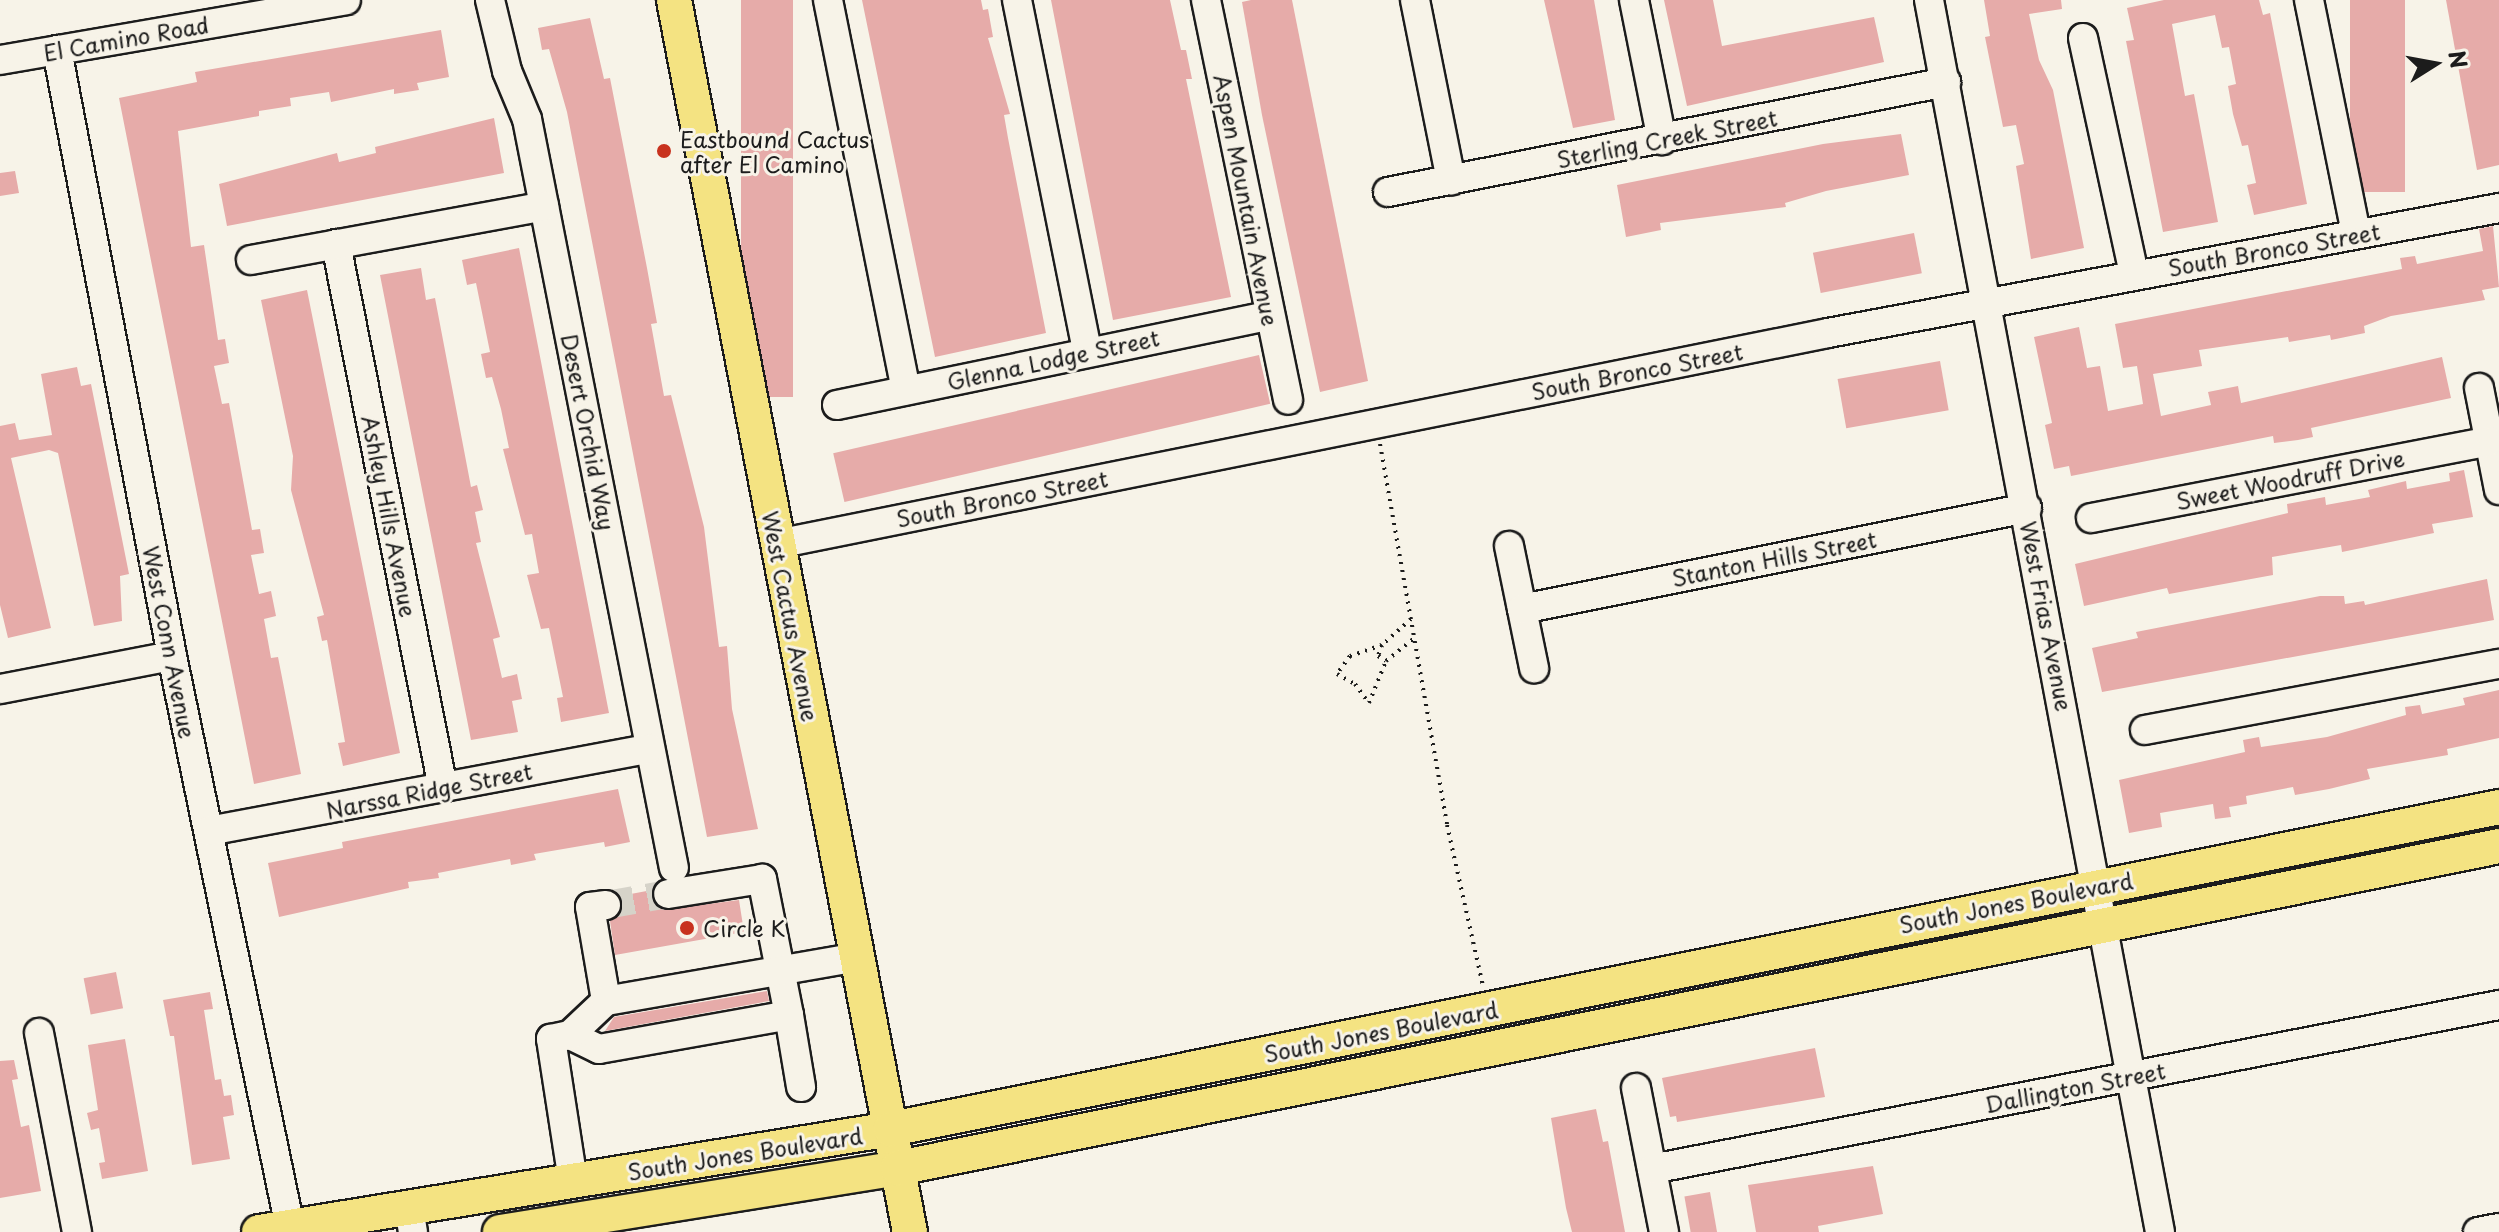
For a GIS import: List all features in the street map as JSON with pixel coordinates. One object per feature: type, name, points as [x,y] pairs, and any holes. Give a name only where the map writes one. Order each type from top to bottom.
[{"type":"main road","name":"West Cactus Avenue","points":[[674,0],[910,1232]]},
{"type":"main road","name":"South Jones Boulevard","points":[[280,1230],[411,1220],[573,1181],[891,1129],[2097,885],[2499,807]]},
{"type":"main road","name":"South Jones Boulevard","points":[[500,1232],[898,1168],[2499,846]]},
{"type":"street","name":"El Camino Road","points":[[0,60],[346,0]]},
{"type":"street","name":"Desert Orchid Way","points":[[490,0],[507,71],[527,119],[649,749],[671,881],[762,879],[780,972]]},
{"type":"street","points":[[828,0],[906,390]]},
{"type":"street","points":[[1017,0],[1087,350]]},
{"type":"street","name":"Aspen Mountain Avenue","points":[[1206,0],[1288,400]]},
{"type":"street","points":[[1415,0],[1451,180]]},
{"type":"street","points":[[1634,0],[1662,140]]},
{"type":"street","name":"West Frias Avenue","points":[[1929,0],[2027,508],[2160,1232]]},
{"type":"street","points":[[2309,0],[2356,234]]},
{"type":"street","points":[[2083,38],[2134,274]]},
{"type":"street","name":"West Conn Avenue","points":[[57,50],[172,656],[209,831],[280,1230]]},
{"type":"street","name":"Sterling Creek Street","points":[[1388,192],[1946,82]]},
{"type":"street","points":[[251,260],[544,206]]},
{"type":"street","name":"South Bronco Street","points":[[777,544],[1377,422],[2134,274],[2499,208]]},
{"type":"street","name":"Ashley Hills Avenue","points":[[336,244],[443,788]]},
{"type":"street","name":"Glenna Lodge Street","points":[[837,405],[1087,350],[1270,315]]},
{"type":"street","points":[[2479,388],[2499,490]]},
{"type":"street","name":"Sweet Woodruff Drive","points":[[2091,518],[2489,441]]},
{"type":"street","name":"Stanton Hills Street","points":[[1522,609],[2027,508]]},
{"type":"street","points":[[1509,546],[1534,668]]},
{"type":"street","points":[[0,689],[172,656]]},
{"type":"street","points":[[2145,730],[2499,664]]},
{"type":"street","name":"Narssa Ridge Street","points":[[209,831],[649,749]]},
{"type":"street","points":[[598,906],[606,1001]]},
{"type":"street","points":[[573,1181],[551,1039],[570,1035],[606,1001],[857,957]]},
{"type":"street","points":[[780,972],[801,1087]]},
{"type":"street","name":"Dallington Street","points":[[1652,1169],[2499,1005]]},
{"type":"street","points":[[570,1035],[599,1049],[789,1015]]},
{"type":"street","points":[[39,1033],[77,1232]]},
{"type":"street","points":[[1636,1088],[1664,1232]]},
{"type":"street","points":[[2478,1232],[2499,1228]]},
{"type":"path","points":[[1377,422],[1447,825],[1488,1009]]},
{"type":"path","points":[[1411,619],[1382,645],[1350,656],[1337,674],[1355,684],[1369,703],[1386,661],[1414,638]]},
{"type":"path","points":[[1382,645],[1378,656],[1386,661]]},
{"type":"building","points":[[741,0],[793,0],[793,397],[741,397]]},
{"type":"building","points":[[862,0],[981,0],[983,10],[988,9],[993,37],[988,38],[1010,114],[1004,115],[1046,333],[935,357]]},
{"type":"building","points":[[1051,0],[1170,0],[1181,50],[1186,50],[1192,79],[1186,79],[1231,297],[1113,320]]},
{"type":"building","points":[[1292,0],[1368,381],[1320,392],[1262,115],[1242,2]]},
{"type":"building","points":[[1544,0],[1594,0],[1615,120],[1573,128]]},
{"type":"building","points":[[1664,0],[1713,0],[1722,46],[1874,17],[1884,62],[1687,106]]},
{"type":"building","points":[[1984,0],[2061,0],[2062,9],[2029,14],[2039,60],[2053,90],[2084,248],[2031,259],[2016,166],[2024,164],[2016,125],[2003,127],[1985,37],[1990,36]]},
{"type":"building","points":[[2164,0],[2259,0],[2263,15],[2270,13],[2307,204],[2254,215],[2247,185],[2256,183],[2248,145],[2242,146],[2233,114],[2228,86],[2236,84],[2229,47],[2222,48],[2215,15],[2172,24],[2185,96],[2194,94],[2218,222],[2163,232],[2126,41],[2134,40],[2127,8]]},
{"type":"building","points":[[2350,0],[2405,0],[2405,192],[2350,192]]},
{"type":"building","points":[[2446,0],[2499,0],[2499,165],[2477,170]]},
{"type":"building","points":[[590,18],[604,79],[610,78],[657,323],[651,324],[664,396],[671,395],[704,527],[719,647],[727,646],[732,709],[758,829],[707,837],[567,112],[549,49],[542,50],[538,28]]},
{"type":"building","points":[[441,30],[449,77],[417,83],[419,90],[394,94],[394,89],[331,102],[329,92],[290,98],[291,106],[259,111],[259,116],[178,131],[191,247],[204,245],[218,340],[225,339],[229,363],[214,366],[222,404],[229,403],[252,530],[260,529],[264,553],[251,555],[259,594],[271,591],[276,616],[264,619],[271,658],[278,657],[301,774],[254,784],[119,98],[197,82],[195,72]]},
{"type":"building","points":[[494,118],[504,173],[227,226],[219,184],[337,153],[339,162],[376,153],[375,147]]},
{"type":"building","points":[[1901,134],[1909,175],[1826,191],[1785,203],[1786,207],[1660,223],[1661,230],[1626,237],[1617,185],[1823,144]]},
{"type":"building","points":[[15,171],[19,193],[0,196],[0,173]]},
{"type":"building","points":[[2493,226],[2499,287],[2482,290],[2485,300],[2391,316],[2364,326],[2365,333],[2331,340],[2330,335],[2289,342],[2288,337],[2199,350],[2202,366],[2153,374],[2161,416],[2211,405],[2208,392],[2238,386],[2241,403],[2442,357],[2451,398],[2311,428],[2313,437],[2298,440],[2274,443],[2273,436],[2071,476],[2069,466],[2054,469],[2045,425],[2052,423],[2034,337],[2079,327],[2087,368],[2100,366],[2108,411],[2143,404],[2137,366],[2123,368],[2115,324],[2402,269],[2400,258],[2415,256],[2417,264],[2483,251],[2479,229]]},
{"type":"building","points":[[1914,233],[1922,273],[1821,293],[1813,253]]},
{"type":"building","points":[[519,248],[609,713],[561,722],[557,698],[563,697],[549,628],[541,629],[527,575],[539,573],[532,534],[525,535],[503,449],[509,448],[501,409],[492,377],[486,378],[481,354],[490,352],[476,283],[467,285],[462,260]]},
{"type":"building","points":[[421,268],[426,300],[435,298],[471,487],[477,485],[483,510],[475,512],[481,542],[476,543],[500,637],[493,639],[502,678],[517,674],[522,699],[512,701],[518,732],[471,740],[380,275]]},
{"type":"building","points":[[307,290],[400,753],[343,766],[338,743],[345,742],[327,640],[322,641],[317,617],[324,615],[291,490],[293,456],[261,300]]},
{"type":"building","points":[[1259,355],[1270,404],[844,502],[833,453]]},
{"type":"building","points":[[1940,361],[1949,410],[1846,428],[1838,379]]},
{"type":"building","points":[[77,367],[81,386],[91,384],[129,574],[120,576],[122,621],[94,626],[58,453],[49,450],[11,458],[51,628],[8,638],[0,605],[0,426],[15,423],[19,440],[52,435],[41,374]]},
{"type":"building","points":[[2464,470],[2473,517],[2432,524],[2434,533],[2342,552],[2341,545],[2272,557],[2273,575],[2169,594],[2167,588],[2084,606],[2075,564],[2288,513],[2287,504],[2325,497],[2326,505],[2370,497],[2368,490],[2406,481],[2407,489],[2450,481],[2449,473]]},
{"type":"building","points":[[2487,579],[2494,620],[2102,692],[2092,648],[2138,638],[2136,632],[2320,596],[2344,596],[2345,604],[2364,601],[2365,605]]},
{"type":"building","points":[[2499,690],[2499,738],[2447,749],[2448,755],[2367,769],[2370,779],[2329,789],[2295,795],[2293,787],[2246,796],[2247,804],[2229,807],[2231,817],[2215,819],[2213,804],[2160,813],[2162,827],[2129,833],[2119,780],[2245,752],[2243,740],[2259,737],[2261,747],[2327,737],[2406,715],[2405,707],[2420,705],[2422,714],[2465,705],[2463,698]]},
{"type":"building","points":[[618,789],[630,842],[605,847],[604,842],[534,854],[536,860],[511,865],[510,859],[438,873],[439,878],[408,882],[409,888],[279,917],[268,863],[343,848],[342,842]]},
{"type":"building","points":[[652,890],[654,904],[663,910],[739,900],[744,932],[615,955],[610,921],[622,911],[620,896]]},
{"type":"building","points":[[116,972],[123,1008],[91,1015],[84,978]]},
{"type":"building","name":"Circle K","points":[[767,991],[769,1001],[605,1031],[614,1017]]},
{"type":"building","points":[[210,992],[213,1009],[204,1010],[215,1080],[221,1079],[224,1096],[231,1095],[234,1115],[223,1117],[230,1159],[192,1165],[174,1036],[170,1036],[163,1000]]},
{"type":"building","points":[[125,1039],[148,1171],[102,1179],[99,1163],[105,1162],[99,1128],[91,1130],[87,1113],[98,1110],[88,1045]]},
{"type":"building","points":[[1815,1048],[1825,1097],[1677,1122],[1676,1116],[1670,1117],[1662,1078]]},
{"type":"building","points":[[14,1060],[18,1079],[12,1080],[21,1127],[29,1125],[41,1191],[0,1198],[0,1061]]},
{"type":"building","points":[[1596,1109],[1603,1142],[1608,1141],[1625,1232],[1572,1232],[1566,1208],[1551,1118]]},
{"type":"building","points":[[1873,1166],[1883,1214],[1818,1226],[1819,1232],[1756,1232],[1748,1185]]},
{"type":"building","points":[[1710,1192],[1717,1232],[1691,1232],[1684,1197]]},
{"type":"tunnel","points":[[606,905],[668,894]]},
{"type":"place","name":"Eastbound Cactus after El Camino","points":[[664,151]]},
{"type":"place","name":"Circle K","points":[[687,928]]}]
